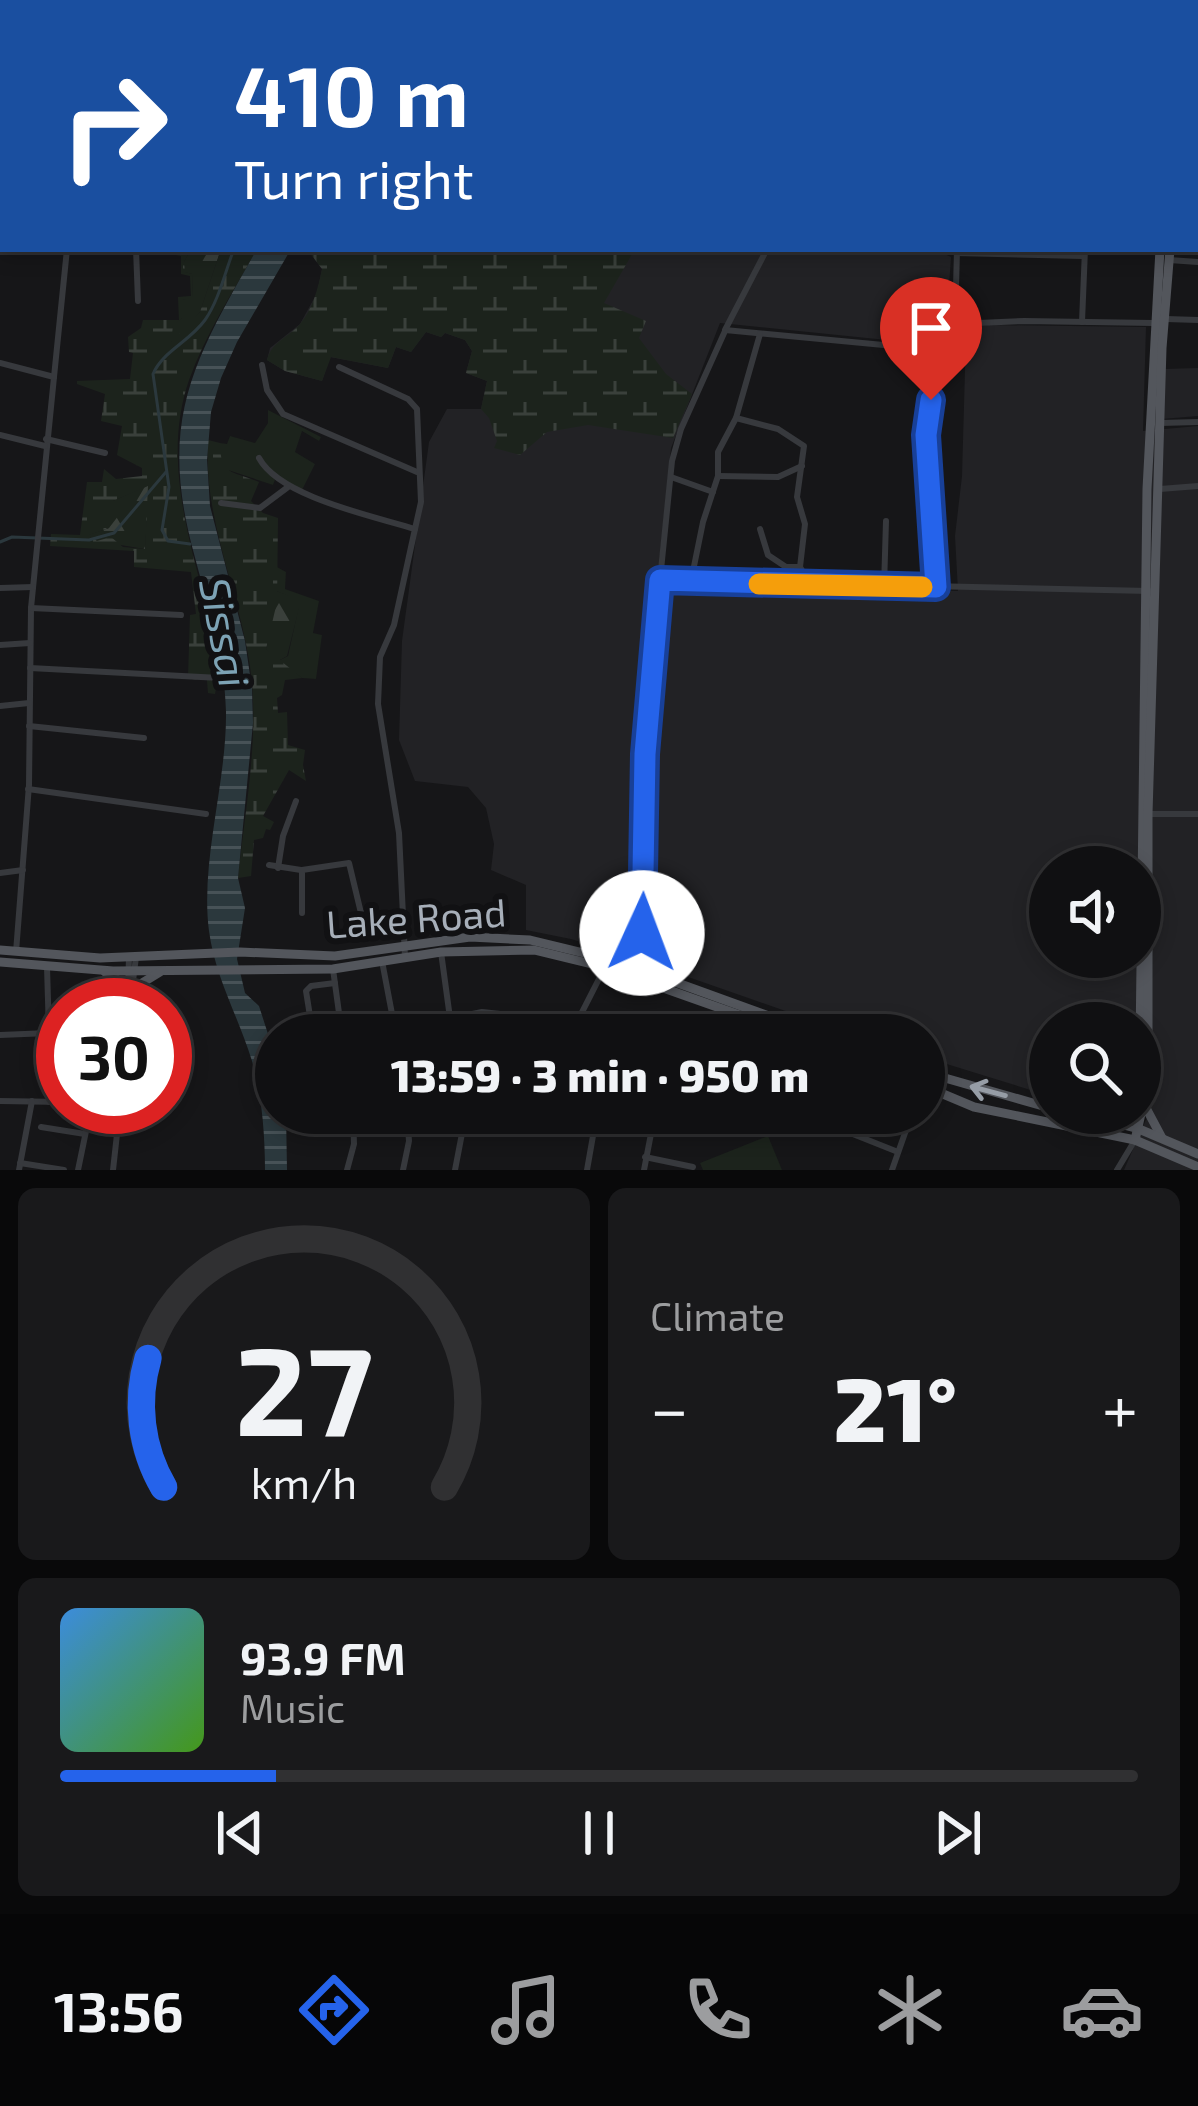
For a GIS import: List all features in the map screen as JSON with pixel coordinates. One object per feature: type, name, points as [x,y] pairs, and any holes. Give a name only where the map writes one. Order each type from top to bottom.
[{"type":"main road","points":[[1141,1002],[1160,252]]},
{"type":"main road","points":[[1150,591],[1160,423],[1159,321],[1170,254]]},
{"type":"main road","points":[[1144,814],[1148,1002]]},
{"type":"main road","name":"Lake Road","points":[[0,950],[47,965],[100,970],[333,969],[470,937],[530,940],[573,947],[640,968],[764,1014]]},
{"type":"main road","name":"Lake Road","points":[[0,962],[16,955],[240,952],[335,956],[534,950],[604,967],[730,1014]]},
{"type":"main road","points":[[100,970],[115,978]]},
{"type":"main road","points":[[150,978],[162,970]]},
{"type":"main road","points":[[945,1083],[1029,1103]]},
{"type":"main road","points":[[945,1090],[974,1107],[1029,1116]]},
{"type":"main road","points":[[1135,1134],[1198,1167]]},
{"type":"main road","points":[[1139,1134],[1162,1138],[1198,1154]]},
{"type":"main road","points":[[1160,1134],[1162,1138]]},
{"type":"street","points":[[16,955],[28,789],[33,587],[67,252]]},
{"type":"street","points":[[136,252],[137,301]]},
{"type":"street","points":[[640,968],[645,754],[670,477],[681,429],[765,252]]},
{"type":"street","points":[[936,587],[926,435],[931,400],[955,324],[956,252]]},
{"type":"street","points":[[1021,252],[1084,252],[1082,322]]},
{"type":"street","points":[[1170,254],[1198,262]]},
{"type":"street","points":[[955,324],[1198,320]]},
{"type":"street","points":[[725,330],[947,351]]},
{"type":"street","points":[[691,580],[718,476],[718,452],[736,418],[760,334]]},
{"type":"street","points":[[0,363],[54,376]]},
{"type":"street","points":[[262,365],[267,390],[283,414],[417,472]]},
{"type":"street","points":[[339,367],[408,399],[416,409],[421,502],[394,625],[380,657],[379,680],[380,725],[399,833],[404,952]]},
{"type":"street","points":[[736,418],[797,438],[806,452],[797,497],[805,524],[800,567],[811,586]]},
{"type":"street","points":[[1160,423],[1198,422]]},
{"type":"street","points":[[2,439],[105,453]]},
{"type":"street","points":[[260,458],[272,477],[288,486],[416,529]]},
{"type":"street","points":[[718,476],[778,477],[802,466]]},
{"type":"street","points":[[670,477],[713,491]]},
{"type":"street","points":[[221,503],[260,508],[288,486]]},
{"type":"street","points":[[1156,489],[1198,486]]},
{"type":"street","points":[[884,587],[886,520]]},
{"type":"street","points":[[760,529],[768,555],[786,567],[800,567]]},
{"type":"street","points":[[660,580],[1150,591]]},
{"type":"street","points":[[0,588],[33,587]]},
{"type":"street","points":[[32,608],[181,615]]},
{"type":"street","points":[[0,645],[30,643]]},
{"type":"street","points":[[30,668],[220,678]]},
{"type":"street","points":[[0,706],[29,703]]},
{"type":"street","points":[[29,726],[144,738]]},
{"type":"street","points":[[28,789],[206,814]]},
{"type":"street","points":[[296,801],[274,867],[302,870],[350,863],[361,913],[402,917]]},
{"type":"street","points":[[1144,814],[1198,814]]},
{"type":"street","points":[[0,873],[23,870]]},
{"type":"street","points":[[302,870],[302,913]]},
{"type":"street","points":[[441,952],[446,1014]]},
{"type":"street","points":[[132,978],[133,957]]},
{"type":"street","points":[[382,961],[392,1014]]},
{"type":"street","points":[[47,965],[47,978]]},
{"type":"street","points":[[581,1014],[604,967]]},
{"type":"street","points":[[333,969],[339,1014]]},
{"type":"street","points":[[309,1014],[305,992],[311,986],[335,983]]},
{"type":"street","points":[[0,1035],[36,1034]]},
{"type":"street","points":[[0,1101],[36,1101]]},
{"type":"street","points":[[32,1101],[20,1167],[64,1170]]},
{"type":"street","points":[[78,1170],[85,1134]]},
{"type":"street","points":[[113,1170],[117,1134]]},
{"type":"street","points":[[347,1170],[353,1134]]},
{"type":"street","points":[[403,1170],[408,1134]]},
{"type":"street","points":[[455,1170],[461,1134]]},
{"type":"street","points":[[587,1170],[593,1134]]},
{"type":"street","points":[[644,1170],[650,1134]]},
{"type":"street","points":[[853,1134],[898,1152]]},
{"type":"street","points":[[892,1170],[904,1134]]},
{"type":"street","points":[[1117,1170],[1133,1134]]},
{"type":"street","points":[[645,1157],[693,1167]]},
{"type":"shaded area","points":[[309,252],[940,252],[951,257],[945,346],[720,323],[671,448],[657,583],[958,591],[955,536],[962,476],[966,335],[974,327],[988,325],[1146,327],[1143,431],[1198,426],[1198,1170],[1124,1170],[1140,1134],[1161,1134],[1161,1002],[1029,1002],[1029,1090],[945,1064],[945,1014],[794,1014],[651,964],[526,930],[526,885],[491,870],[494,844],[486,808],[468,787],[415,781],[399,740],[402,641],[429,442],[447,409],[481,409],[487,381],[466,373],[472,351],[465,340],[426,332],[411,352],[396,347],[388,368],[330,357],[322,381],[285,371],[267,360],[270,348],[300,324],[317,293],[322,269]]},
{"type":"shaded area","points":[[1198,368],[1198,416],[1162,419],[1165,369]]},
{"type":"green space","points":[[176,252],[189,252],[184,262],[185,272],[192,274],[193,298],[182,300],[182,318],[173,326],[171,342],[200,312],[220,252],[255,252],[203,346],[180,418],[181,496],[224,687],[216,688],[215,694],[208,693],[207,680],[188,679],[190,615],[196,614],[191,572],[134,567],[134,551],[50,546],[51,534],[80,535],[87,482],[102,482],[104,469],[116,479],[142,476],[142,468],[117,455],[122,426],[101,421],[105,394],[77,381],[130,379],[133,353],[128,337],[141,328],[143,320],[179,320],[178,297],[191,296],[190,276],[181,274],[181,256]],"holes":[[[148,486],[145,549],[123,547],[111,537],[97,541],[89,535],[109,528],[119,515],[113,501]]]},
{"type":"green space","points":[[189,252],[220,252],[200,312],[170,342],[173,325],[182,318],[182,300],[193,297],[192,274],[184,272]]},
{"type":"green space","points":[[309,252],[633,252],[604,303],[646,321],[639,338],[666,374],[692,394],[673,438],[588,425],[547,432],[520,455],[494,448],[497,441],[481,409],[487,381],[466,373],[472,351],[465,340],[426,332],[411,352],[396,347],[388,368],[331,357],[322,381],[285,371],[267,360],[276,344],[305,318],[322,269]]},
{"type":"green space","points":[[268,410],[321,437],[319,441],[302,431],[295,452],[315,464],[302,490],[276,477],[273,485],[225,469],[220,461],[220,443],[227,444],[230,436],[255,443],[268,423]]},
{"type":"green space","points":[[208,440],[220,443],[225,467],[259,482],[251,501],[263,513],[278,518],[277,602],[266,649],[302,678],[285,680],[277,698],[278,713],[287,712],[288,745],[305,750],[306,781],[289,770],[263,816],[274,822],[270,830],[254,840],[251,876],[238,878],[253,692],[245,638],[211,498]]},
{"type":"green space","points":[[149,485],[145,549],[97,541],[88,535],[109,528],[113,501]]},
{"type":"green space","points":[[275,566],[286,572],[285,589],[319,601],[313,633],[322,635],[316,679],[302,678],[278,661],[288,656],[300,601],[276,591]]},
{"type":"green space","points":[[276,591],[301,600],[287,656],[278,661],[266,649]]},
{"type":"green space","points":[[768,1136],[782,1170],[703,1170],[700,1163]]},
{"type":"water","name":"Sissai","points":[[255,252],[289,252],[221,378],[211,412],[207,460],[210,506],[245,641],[252,689],[238,878],[245,908],[237,959],[245,993],[262,1014],[255,1014],[255,1074],[216,965],[209,931],[208,877],[225,739],[225,691],[183,504],[179,463],[181,426],[200,358]]},
{"type":"water","points":[[263,1134],[286,1134],[287,1170],[265,1170]]},
{"type":"waterway","points":[[190,544],[168,541],[162,530],[169,487],[153,374],[205,320],[233,252]]},
{"type":"waterway","points":[[0,542],[12,537],[89,540],[114,533],[166,472]]},
{"type":"slow traffic","points":[[759,584],[922,587]]},
{"type":"route","points":[[642,933],[645,754],[660,580],[936,587],[926,435],[931,400]]}]
